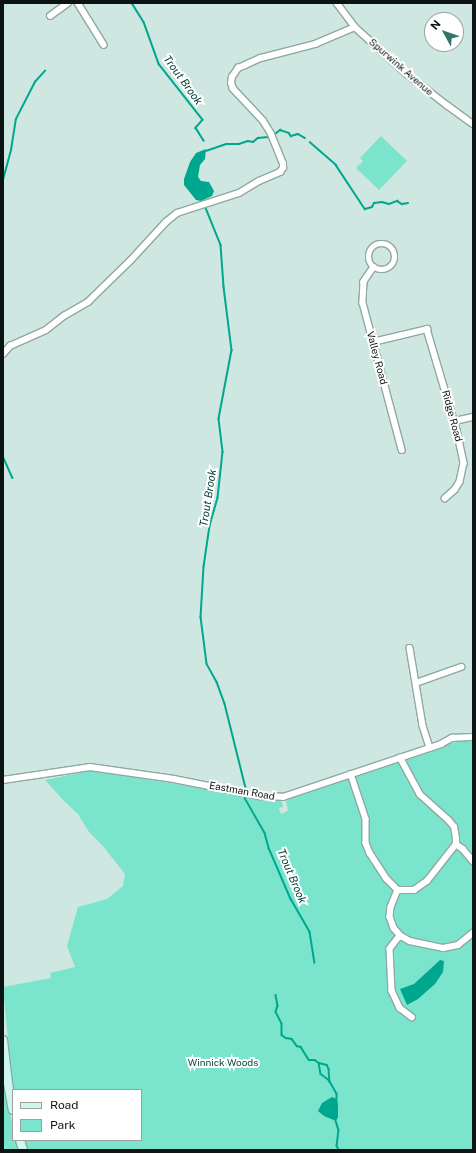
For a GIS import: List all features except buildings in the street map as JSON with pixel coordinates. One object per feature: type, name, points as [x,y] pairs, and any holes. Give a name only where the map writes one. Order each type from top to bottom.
[{"type":"street","points":[[50,16],[68,3]]},
{"type":"street","points":[[78,3],[104,45]]},
{"type":"street","name":"Spurwink Avenue","points":[[337,3],[355,27],[424,88],[473,124]]},
{"type":"street","points":[[3,354],[10,346],[46,330],[64,316],[88,302],[126,266],[166,222],[177,213],[238,193],[259,181],[280,172],[283,168],[283,164],[271,134],[263,120],[233,89],[232,77],[238,68],[261,58],[315,44],[355,27]]},
{"type":"street","points":[[378,245],[388,246],[393,250],[395,256],[392,266],[384,270],[374,267],[369,259],[371,250],[378,245]]},
{"type":"street","name":"Valley Road","points":[[374,267],[363,287],[363,303],[402,450]]},
{"type":"street","name":"Ridge Road","points":[[373,342],[427,329],[463,457],[464,468],[462,477],[455,490],[445,499]]},
{"type":"street","points":[[454,421],[473,417]]},
{"type":"street","points":[[410,648],[423,726],[430,748]]},
{"type":"street","points":[[416,683],[461,667]]},
{"type":"street","name":"Eastman Road","points":[[3,780],[90,768],[174,779],[272,797],[294,794],[430,748],[452,738],[473,737]]},
{"type":"street","points":[[351,774],[366,819],[366,843],[370,853],[387,879],[398,890],[414,890],[427,881],[456,844],[454,827],[444,815],[420,795],[400,758]]},
{"type":"street","points":[[456,844],[463,849],[473,861]]},
{"type":"street","points":[[398,890],[391,907],[390,917],[394,928],[400,936],[410,941],[443,948],[458,945],[473,933]]},
{"type":"street","points":[[400,936],[390,949],[392,991],[400,1008],[412,1016]]},
{"type":"street","points":[[3,1040],[12,1105]]},
{"type":"green space","points":[[381,136],[407,161],[379,190],[356,168],[363,161],[360,158]]},
{"type":"green space","name":"Winnick Woods","points":[[473,740],[473,1150],[25,1150],[23,1141],[142,1141],[142,1089],[13,1089],[3,987],[51,978],[50,973],[75,967],[67,946],[78,907],[107,899],[123,886],[125,874],[102,845],[89,832],[78,814],[45,780],[88,771],[114,774],[195,787],[261,800],[280,801],[282,802],[283,807],[279,808],[281,814],[288,811],[286,801],[288,799],[441,744]]},
{"type":"green space","points":[[3,1080],[12,1121],[12,1141],[17,1141],[20,1150],[3,1150]]},
{"type":"shaded area","points":[[206,149],[205,159],[200,165],[198,177],[201,181],[209,182],[214,191],[212,196],[201,201],[196,200],[184,185],[184,179],[190,162],[196,153]]},
{"type":"shaded area","points":[[440,960],[444,961],[443,972],[435,984],[418,999],[407,1005],[400,989],[414,984]]},
{"type":"shaded area","points":[[332,1097],[337,1099],[338,1104],[338,1117],[336,1121],[324,1116],[318,1111],[322,1103]]},
{"type":"waterway","name":"Trout Brook","points":[[132,3],[144,22],[159,64],[203,120],[196,128],[204,141]]},
{"type":"waterway","points":[[3,180],[11,150],[16,119],[35,82],[45,71]]},
{"type":"waterway","points":[[274,135],[280,130],[289,133],[291,136],[298,134],[305,138]]},
{"type":"waterway","points":[[206,151],[226,144],[239,144],[248,141],[253,142],[258,138],[268,137]]},
{"type":"waterway","points":[[310,142],[336,165],[365,209],[372,207],[374,203],[382,202],[389,204],[397,201],[402,204],[408,203]]},
{"type":"waterway","name":"Trout Brook","points":[[206,208],[221,245],[224,287],[232,350],[219,419],[223,452],[218,498],[210,526],[204,567],[201,617],[207,664],[217,682],[225,704],[246,788]]},
{"type":"waterway","points":[[3,456],[13,478]]},
{"type":"waterway","name":"Trout Brook","points":[[245,798],[265,833],[269,848],[291,899],[310,932],[315,963]]},
{"type":"waterway","points":[[276,995],[278,1006],[276,1012],[282,1024],[282,1035],[286,1038],[292,1039],[297,1046],[301,1047],[309,1060],[315,1060],[319,1063],[321,1074],[329,1080],[337,1094],[337,1099]]},
{"type":"waterway","points":[[319,1063],[327,1065],[329,1069],[330,1082]]},
{"type":"waterway","points":[[336,1121],[339,1130],[337,1146],[339,1150]]}]
